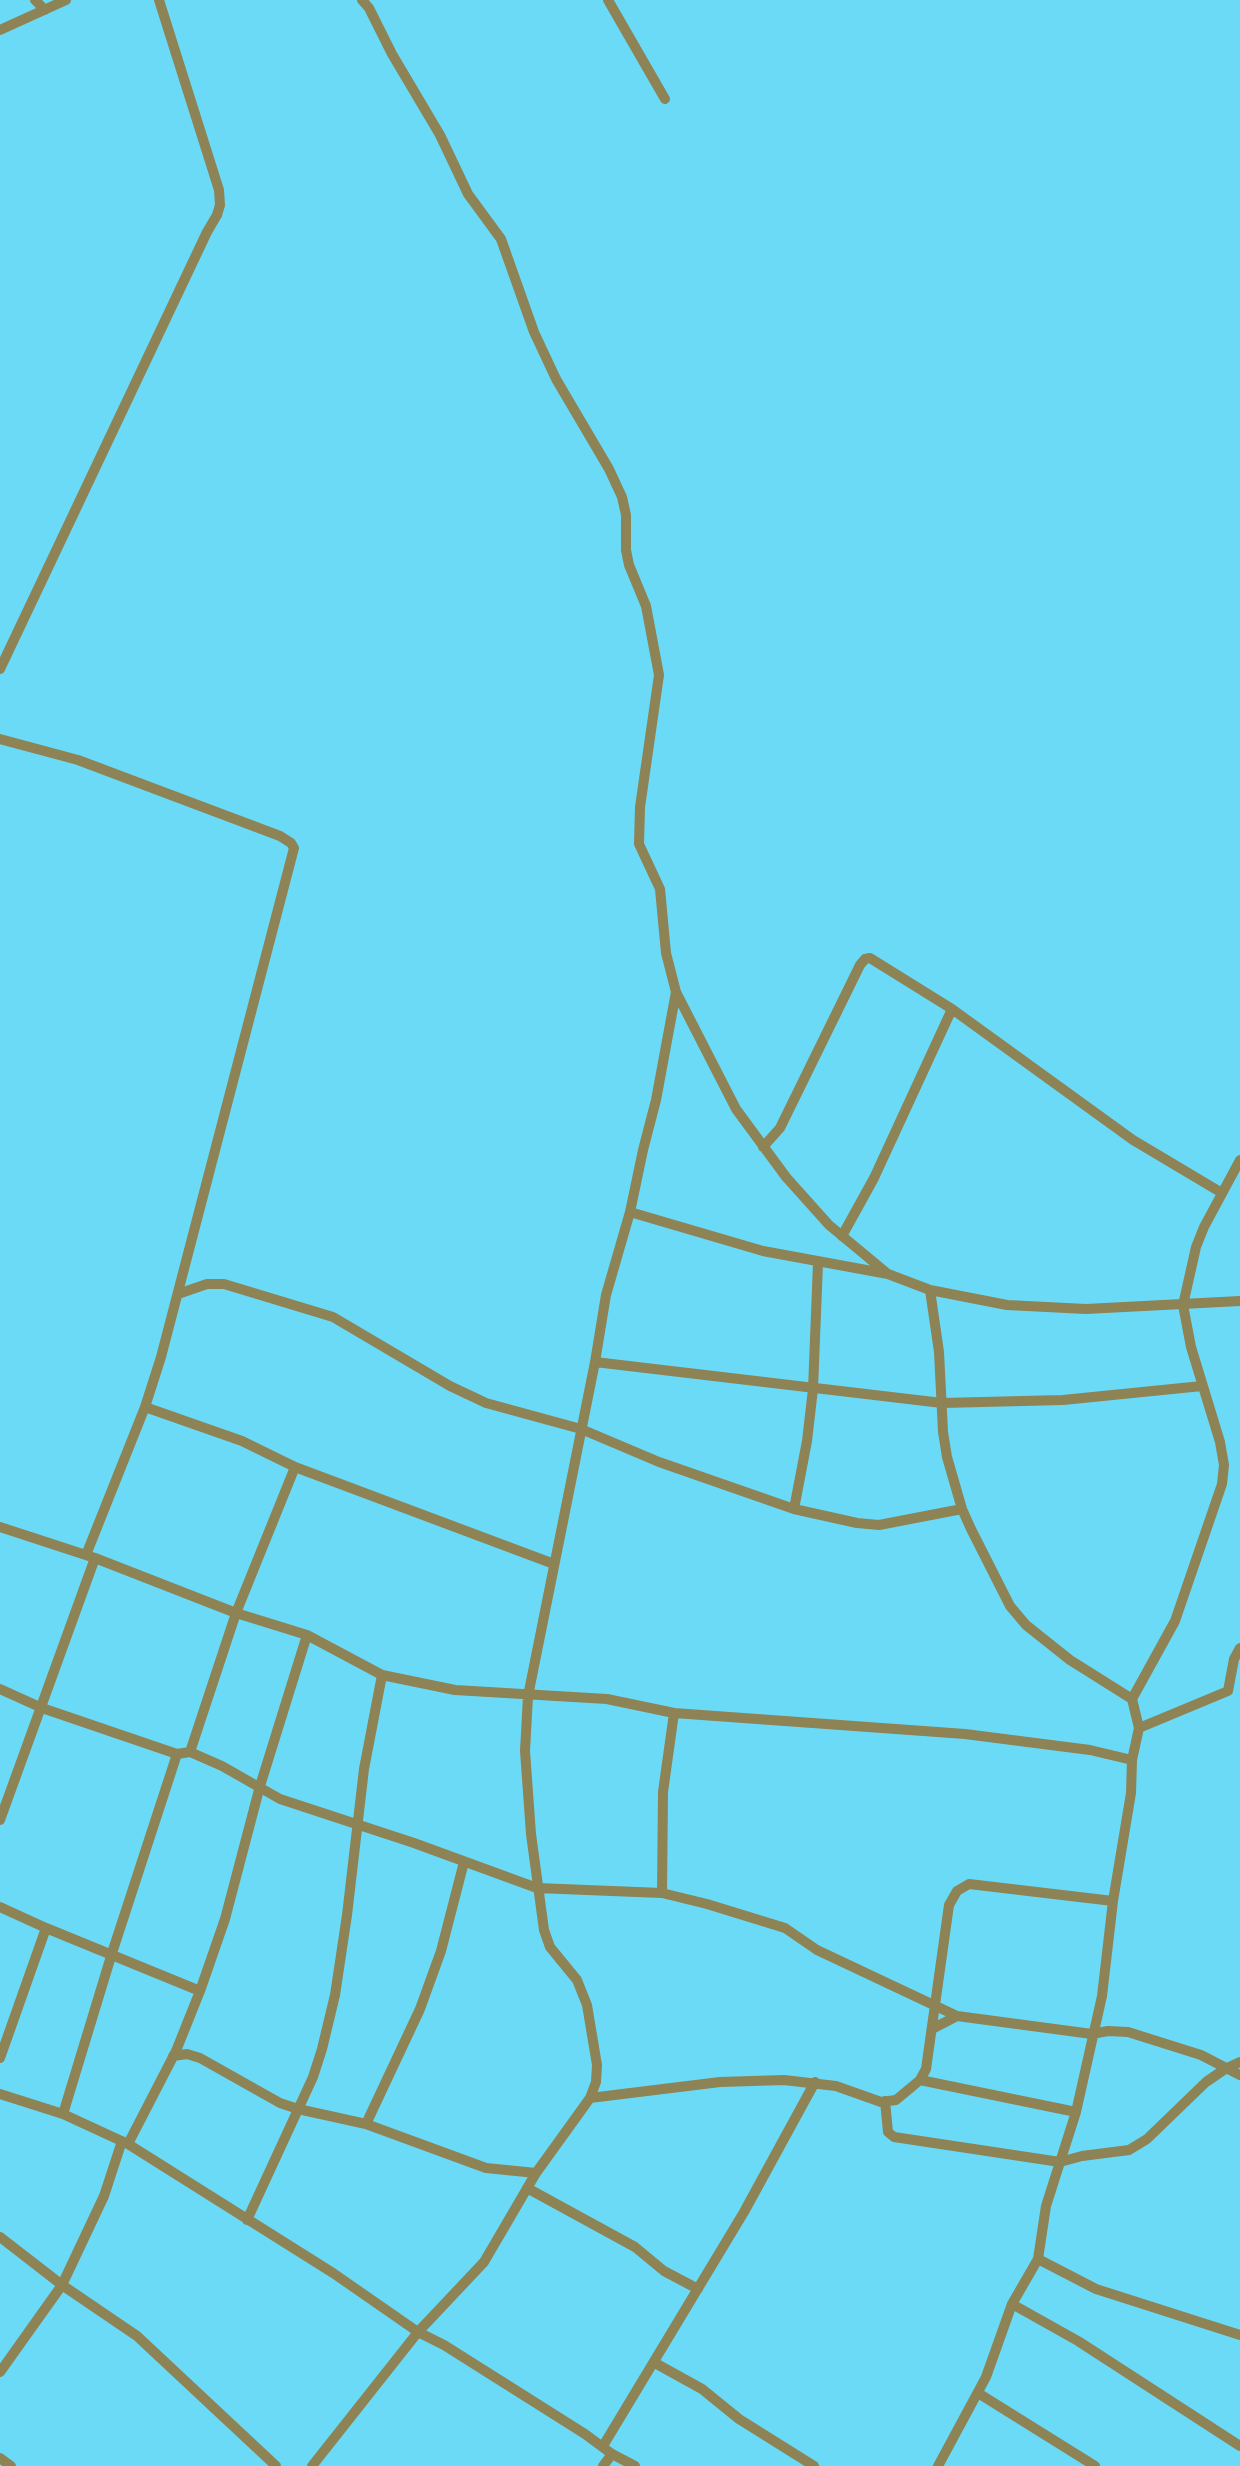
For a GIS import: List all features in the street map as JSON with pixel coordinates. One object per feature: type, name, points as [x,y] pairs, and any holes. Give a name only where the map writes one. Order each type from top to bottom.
[{"type":"street","points":[[35,0],[45,10]]},
{"type":"street","points":[[0,30],[66,0]]},
{"type":"street","points":[[0,669],[207,232],[217,215],[220,204],[219,190],[159,0]]},
{"type":"street","points":[[362,0],[369,8],[392,54],[440,135],[468,194],[501,239],[534,332],[556,379],[609,468],[622,497],[626,515],[628,564],[646,606],[659,675],[640,807],[638,844],[660,889],[666,953],[676,992],[736,1109],[786,1177],[829,1225],[888,1274]]},
{"type":"street","points":[[608,0],[665,99]]},
{"type":"street","points":[[0,739],[78,760],[280,836],[291,843],[294,848],[178,1294],[145,1407],[90,1557],[42,1708],[0,1820]]},
{"type":"street","points":[[764,1147],[780,1128],[818,1047],[865,959],[876,960],[952,1009],[1133,1140],[1222,1193]]},
{"type":"street","points":[[312,2466],[418,2332],[484,2262],[536,2173],[590,2098],[596,2082],[597,2065],[587,2004],[577,1980],[550,1947],[544,1930],[537,1888],[525,1751],[528,1696],[595,1362],[606,1295],[630,1212],[642,1150],[656,1100],[676,992]]},
{"type":"street","points":[[842,1236],[874,1178],[952,1009]]},
{"type":"street","points":[[938,2466],[986,2377],[1012,2304],[1038,2259],[1046,2206],[1076,2112],[1102,1996],[1113,1901],[1131,1793],[1132,1760],[1139,1728],[1132,1700],[1138,1684],[1175,1621],[1222,1484],[1224,1465],[1220,1442],[1202,1386],[1183,1305],[1196,1247],[1240,1160]]},
{"type":"street","points":[[630,1212],[763,1251],[888,1274],[930,1290],[1008,1305],[1086,1308],[1240,1301]]},
{"type":"street","points":[[794,1510],[807,1441],[813,1389],[818,1262]]},
{"type":"street","points":[[178,1294],[208,1284],[224,1284],[333,1317],[450,1386],[486,1403],[581,1429],[659,1462],[794,1510],[857,1523],[880,1525],[962,1510]]},
{"type":"street","points":[[930,1290],[939,1352],[943,1432],[947,1457],[962,1510],[1010,1606],[1026,1625],[1070,1660],[1132,1700]]},
{"type":"street","points":[[595,1362],[942,1403],[1063,1400],[1202,1386]]},
{"type":"street","points":[[145,1407],[242,1442],[295,1467],[554,1564]]},
{"type":"street","points":[[190,1752],[236,1612],[295,1467]]},
{"type":"street","points":[[0,1527],[90,1557],[236,1612],[307,1635],[382,1675],[455,1690],[528,1696],[607,1699],[674,1713],[965,1734],[1090,1750],[1132,1760]]},
{"type":"street","points":[[0,2372],[62,2285],[104,2196],[125,2142],[173,2056],[200,1991],[225,1920],[260,1786],[307,1635]]},
{"type":"street","points":[[1139,1728],[1228,1691],[1234,1659],[1240,1648]]},
{"type":"street","points":[[247,2220],[313,2077],[322,2049],[335,1995],[364,1769],[382,1675]]},
{"type":"street","points":[[0,1689],[42,1708],[177,1754],[190,1752],[260,1786],[280,1798],[358,1826],[414,1843],[537,1888],[662,1893],[785,1928],[817,1950],[957,2016],[1092,2034],[1108,2031],[1128,2032],[1201,2055],[1240,2076]]},
{"type":"street","points":[[662,1893],[663,1792],[674,1713]]},
{"type":"street","points":[[63,2114],[112,1953],[177,1754]]},
{"type":"street","points":[[366,2124],[420,2009],[441,1951],[464,1862]]},
{"type":"street","points":[[590,2098],[720,2082],[784,2080],[815,2082],[836,2086],[881,2102],[896,2100],[920,2080],[926,2069],[949,1906],[952,1897],[965,1885],[1113,1901]]},
{"type":"street","points":[[0,1907],[46,1928],[112,1953],[200,1991]]},
{"type":"street","points":[[0,2058],[46,1928]]},
{"type":"street","points":[[932,2029],[957,2016]]},
{"type":"street","points":[[173,2056],[187,2054],[200,2058],[280,2103],[298,2109],[366,2124],[486,2168],[536,2173]]},
{"type":"street","points":[[885,2101],[888,2132],[900,2139],[1060,2162],[1082,2156],[1129,2150],[1147,2139],[1191,2095],[1225,2069],[1240,2062]]},
{"type":"street","points":[[920,2080],[1076,2112]]},
{"type":"street","points":[[603,2446],[655,2363],[744,2212],[815,2082]]},
{"type":"street","points":[[0,2094],[63,2114],[125,2142],[333,2273],[418,2332],[444,2345],[603,2446],[612,2454],[634,2466]]},
{"type":"street","points":[[527,2188],[605,2230],[635,2248],[664,2271],[698,2289]]},
{"type":"street","points":[[0,2236],[62,2285],[137,2336],[276,2466]]},
{"type":"street","points":[[1038,2259],[1096,2289],[1240,2335]]},
{"type":"street","points":[[1012,2304],[1094,2350],[1240,2446]]},
{"type":"street","points":[[655,2363],[702,2389],[740,2419],[814,2466]]},
{"type":"street","points":[[978,2393],[1095,2466]]},
{"type":"street","points":[[603,2466],[612,2454]]},
{"type":"street","points":[[0,2458],[11,2466]]}]
